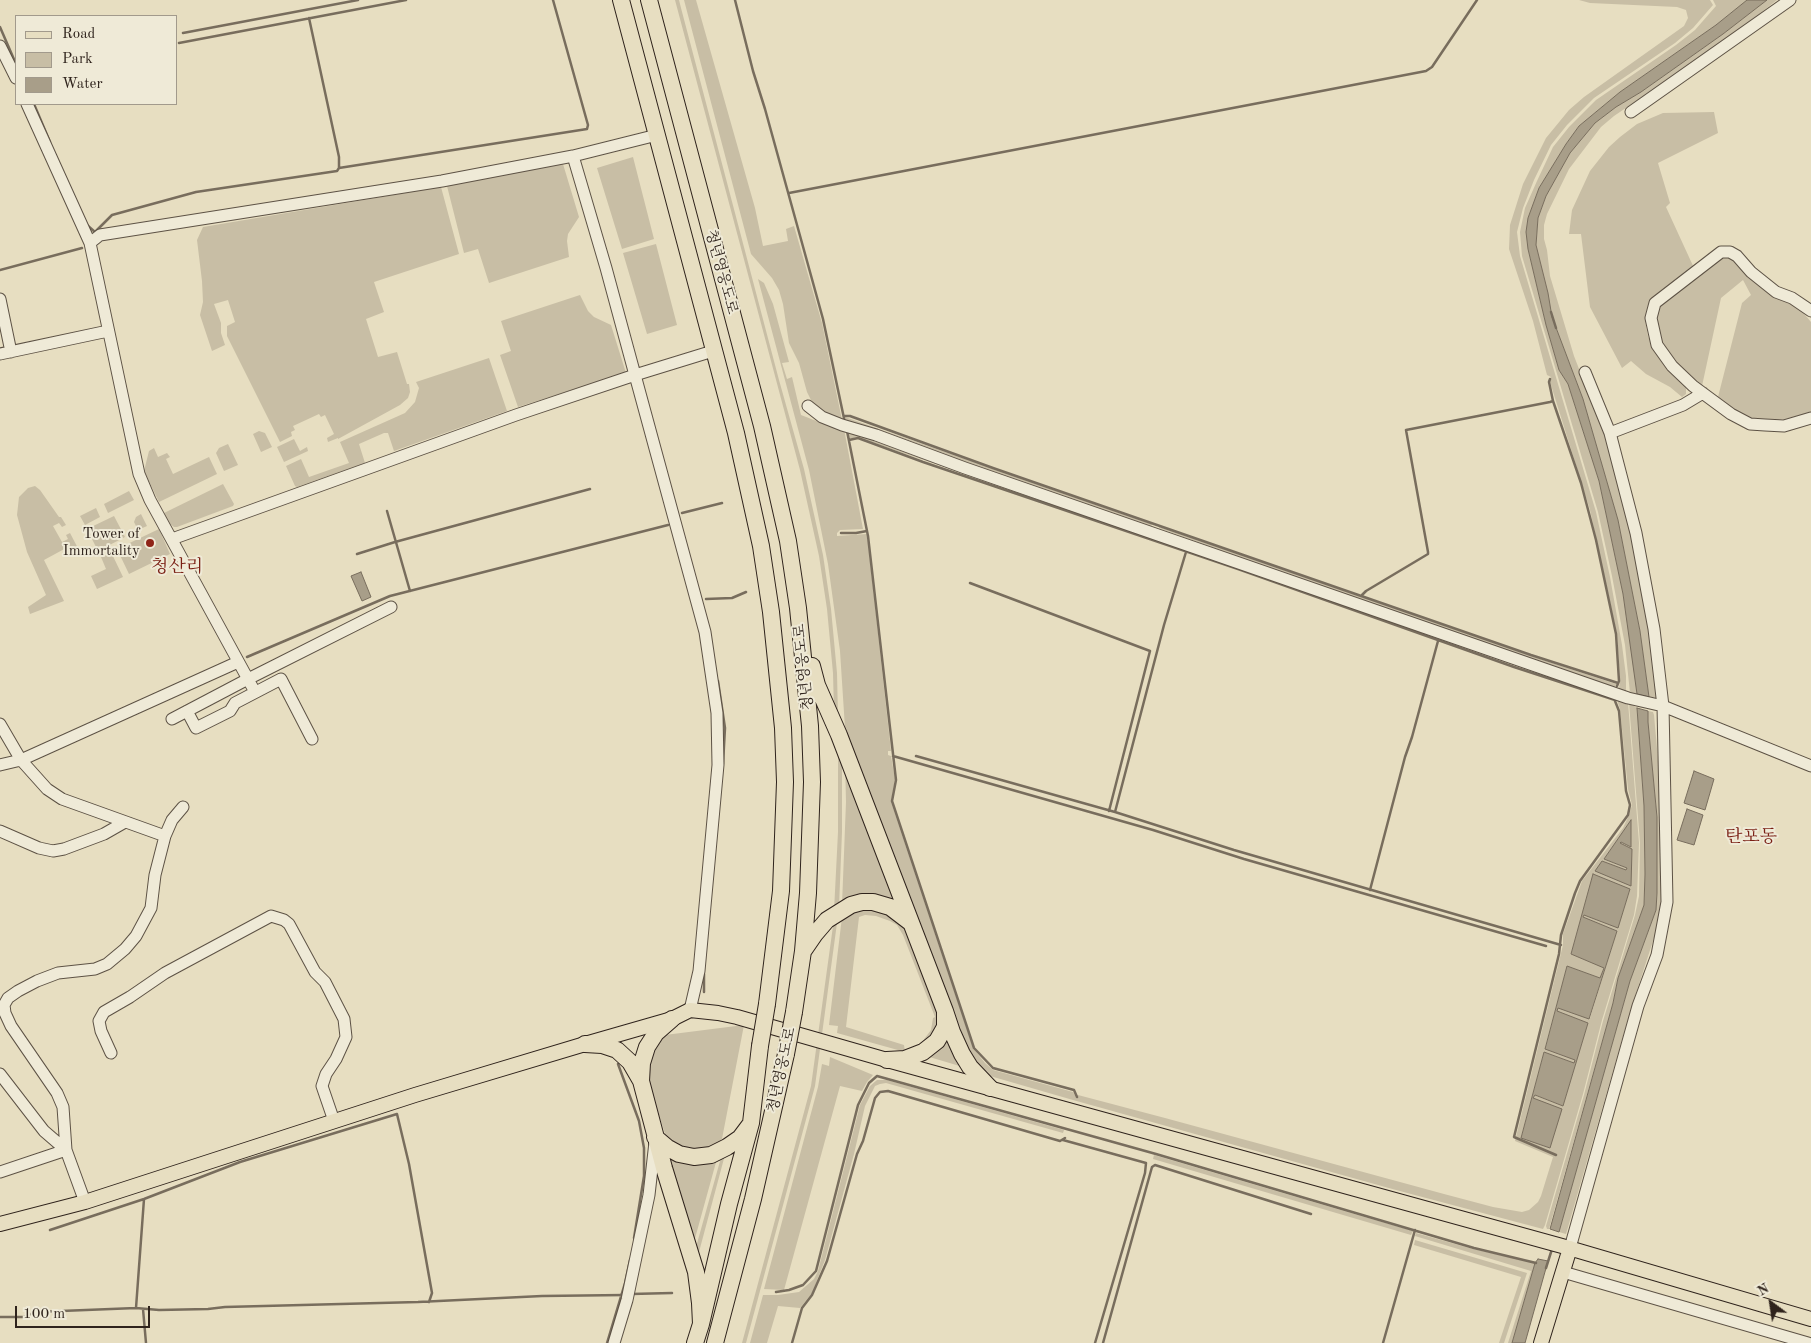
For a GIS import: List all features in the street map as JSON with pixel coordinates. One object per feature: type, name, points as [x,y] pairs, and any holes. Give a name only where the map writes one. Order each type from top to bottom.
[{"type":"highway","name":"청년영웅도로","points":[[621,0],[736,433],[761,546],[771,612],[783,728],[785,782],[781,891],[751,1123],[695,1343]]},
{"type":"highway","name":"청년영웅도로","points":[[649,0],[762,426],[788,542],[798,608],[810,726],[812,782],[808,893],[803,951],[794,1012],[753,1199],[715,1343]]},
{"type":"highway","points":[[798,608],[817,685],[836,727],[952,1032],[970,1067],[990,1088]]},
{"type":"highway","points":[[803,951],[814,934],[827,920],[845,908],[862,902],[882,903],[911,922]]},
{"type":"highway","points":[[886,1060],[914,1056],[931,1046],[945,1027],[945,1011]]},
{"type":"highway","points":[[641,1081],[642,1063],[647,1047],[656,1033],[672,1019]]},
{"type":"highway","points":[[585,1044],[602,1045],[617,1050],[630,1062],[641,1081],[655,1137],[696,1272],[701,1324]]},
{"type":"highway","points":[[655,1137],[679,1154],[694,1157],[711,1155],[740,1138],[751,1123]]},
{"type":"main road","points":[[0,1224],[85,1202],[334,1121],[672,1019],[690,1010],[737,1017],[886,1060],[1566,1247],[1811,1319]]},
{"type":"main road","points":[[1541,1343],[1563,1272],[1566,1247]]},
{"type":"street","points":[[1631,112],[1790,0]]},
{"type":"street","points":[[0,46],[15,76]]},
{"type":"street","points":[[27,105],[90,243],[139,474],[150,500],[255,692]]},
{"type":"street","points":[[90,243],[100,236],[442,181],[573,156],[656,135]]},
{"type":"street","points":[[573,156],[606,268],[705,632],[717,713],[718,765],[699,971],[690,1010]]},
{"type":"street","points":[[1811,311],[1792,298],[1776,292],[1751,272],[1737,256],[1730,252],[1721,252],[1655,303],[1650,318],[1657,346],[1672,366],[1731,414],[1750,424],[1784,426],[1811,418]]},
{"type":"street","points":[[0,299],[6,353],[108,331]]},
{"type":"street","points":[[172,539],[516,415],[713,351]]},
{"type":"street","points":[[1566,1247],[1638,1006],[1657,954],[1667,902],[1662,706],[1654,628],[1640,552],[1610,434],[1585,372]]},
{"type":"street","points":[[1610,434],[1683,405],[1704,393]]},
{"type":"street","points":[[808,406],[822,417],[842,425],[876,435],[965,468],[1636,700],[1662,706],[1811,766]]},
{"type":"street","points":[[172,719],[248,678],[390,607]]},
{"type":"street","points":[[0,766],[21,760],[238,662]]},
{"type":"street","points":[[188,711],[196,728],[230,711],[235,703],[281,679],[312,739]]},
{"type":"street","points":[[0,724],[21,760],[47,789],[62,799],[165,836]]},
{"type":"street","points":[[85,1202],[66,1150],[62,1107],[57,1094],[11,1026],[5,1013],[3,998],[8,998],[37,981],[58,973],[95,970],[107,964],[125,950],[136,936],[150,908],[155,875],[165,836],[172,820],[183,807]]},
{"type":"street","points":[[0,832],[39,848],[53,851],[64,849],[104,834],[125,822]]},
{"type":"street","points":[[111,1053],[101,1031],[99,1021],[104,1012],[165,973],[270,916],[284,920],[315,972],[325,982],[344,1019],[346,1037],[336,1059],[326,1074],[322,1086],[334,1121]]},
{"type":"street","points":[[0,1074],[44,1131],[66,1150]]},
{"type":"street","points":[[614,1343],[628,1294],[648,1195],[655,1137]]},
{"type":"street","points":[[0,1172],[66,1150]]},
{"type":"street","points":[[1563,1272],[1808,1343]]},
{"type":"green space","points":[[675,0],[679,0],[804,469],[823,555],[831,609],[837,673],[838,716],[834,711],[833,673],[827,609],[819,556],[800,470]]},
{"type":"green space","points":[[684,0],[696,0],[755,208],[763,246],[788,241],[786,229],[794,226],[822,323],[842,420],[820,412],[811,400],[799,363],[789,343],[779,290],[772,278],[751,254]]},
{"type":"green space","points":[[1579,0],[1710,0],[1713,5],[1693,28],[1675,43],[1594,98],[1567,125],[1551,145],[1534,180],[1523,208],[1517,232],[1520,256],[1596,512],[1622,645],[1626,692],[1619,689],[1617,634],[1590,510],[1550,382],[1551,377],[1547,375],[1533,321],[1509,249],[1510,225],[1523,184],[1546,138],[1569,110],[1584,97],[1684,26],[1688,18],[1686,10],[1677,7],[1590,3]]},
{"type":"green space","points":[[1713,0],[1747,0],[1716,25],[1620,92],[1579,126],[1539,188],[1528,219],[1528,249],[1546,325],[1559,370],[1568,384],[1599,481],[1623,594],[1637,694],[1630,693],[1625,645],[1598,512],[1522,256],[1520,232],[1525,208],[1537,181],[1553,147],[1569,127],[1596,100],[1695,30],[1716,6]]},
{"type":"green space","points":[[1767,0],[1777,0],[1725,41],[1614,116],[1601,127],[1569,169],[1547,214],[1544,225],[1544,239],[1550,276],[1574,356],[1604,433],[1626,512],[1650,629],[1658,698],[1649,697],[1640,631],[1618,520],[1583,399],[1552,317],[1536,245],[1538,218],[1546,196],[1570,153],[1595,123],[1723,34]]},
{"type":"green space","points":[[1714,112],[1718,133],[1658,163],[1670,203],[1666,207],[1694,268],[1653,299],[1648,306],[1645,317],[1648,336],[1652,346],[1686,388],[1686,394],[1682,397],[1670,387],[1646,374],[1631,361],[1622,368],[1590,307],[1581,234],[1569,234],[1572,210],[1590,171],[1609,147],[1620,137],[1637,124],[1663,113]]},
{"type":"green space","points":[[633,157],[654,239],[622,249],[597,168]]},
{"type":"green space","points":[[563,164],[579,217],[568,234],[569,257],[489,283],[478,249],[464,253],[447,186]]},
{"type":"green space","points":[[441,187],[459,254],[374,282],[384,312],[366,319],[378,357],[397,352],[407,384],[409,384],[410,392],[408,398],[400,405],[338,439],[328,442],[327,438],[334,434],[325,415],[321,417],[319,414],[293,426],[295,430],[291,432],[292,436],[280,442],[227,336],[227,326],[235,322],[228,300],[214,304],[221,323],[221,333],[225,345],[212,351],[200,315],[203,302],[197,240],[203,227]]},
{"type":"green space","points":[[656,244],[677,325],[647,334],[623,253]]},
{"type":"green space","points":[[1720,257],[1735,259],[1746,274],[1755,282],[1769,293],[1800,309],[1811,322],[1811,412],[1785,419],[1767,421],[1750,419],[1733,411],[1718,397],[1742,303],[1751,295],[1743,280],[1721,298],[1702,386],[1676,363],[1661,342],[1656,320],[1660,302]]},
{"type":"green space","points":[[758,279],[764,283],[773,304],[789,362],[782,363],[787,379],[792,377],[801,415],[837,429],[844,429],[863,529],[840,530],[837,536],[867,534],[891,751],[888,751],[888,755],[891,756],[895,779],[891,802],[973,1048],[993,1070],[1073,1092],[1076,1097],[1078,1095],[1493,1207],[1522,1212],[1529,1210],[1538,1202],[1541,1196],[1553,1157],[1515,1141],[1563,945],[1563,934],[1582,881],[1623,828],[1632,805],[1628,789],[1620,709],[1617,700],[1185,551],[1186,548],[1628,702],[1639,843],[1637,896],[1634,915],[1602,1020],[1583,1094],[1543,1229],[1073,1100],[990,1076],[982,1070],[968,1053],[845,728],[840,651],[828,564],[809,470]],"holes":[[[1631,821],[1631,847],[1619,843],[1632,849],[1630,886],[1602,861],[1626,871],[1627,868],[1604,859]],[[1593,875],[1630,890],[1618,927],[1584,915],[1583,918],[1617,931],[1590,1018],[1558,1008],[1556,1011],[1588,1023],[1563,1106],[1534,1095],[1533,1098],[1550,1148],[1521,1137],[1544,1052],[1574,1063],[1575,1060],[1545,1048],[1567,966],[1600,978],[1604,967],[1571,954]]]},
{"type":"green space","points":[[580,295],[588,311],[594,317],[611,325],[626,373],[518,407],[500,355],[511,351],[501,321]]},
{"type":"green space","points":[[489,358],[507,411],[394,451],[388,433],[384,433],[359,444],[365,463],[297,487],[295,486],[286,466],[301,459],[309,477],[349,463],[340,442],[405,413],[415,402],[419,388],[416,382]]},
{"type":"green space","points":[[845,417],[1152,524],[1151,527],[846,420]]},
{"type":"green space","points":[[259,431],[265,433],[272,447],[261,452],[253,434]]},
{"type":"green space","points":[[848,432],[1181,547],[1181,549],[857,437],[849,439]]},
{"type":"green space","points":[[294,439],[300,451],[307,447],[308,451],[284,462],[277,447]]},
{"type":"green space","points":[[228,444],[238,465],[224,471],[216,453],[219,448]]},
{"type":"green space","points":[[154,448],[158,457],[167,453],[170,457],[166,459],[173,474],[209,457],[217,474],[159,502],[144,471],[149,451]]},
{"type":"green space","points":[[223,484],[234,504],[233,506],[177,527],[170,524],[164,513]]},
{"type":"green space","points":[[35,486],[66,525],[62,527],[59,523],[53,526],[62,542],[68,539],[66,535],[70,533],[81,554],[78,556],[75,551],[72,552],[68,547],[44,560],[64,601],[30,614],[28,607],[46,595],[27,552],[17,515],[19,497],[28,488]]},
{"type":"green space","points":[[129,491],[134,500],[108,513],[104,504]]},
{"type":"green space","points":[[96,508],[100,517],[85,525],[80,516]]},
{"type":"green space","points":[[141,514],[147,526],[138,530],[134,522],[136,517]]},
{"type":"green space","points":[[114,516],[125,537],[98,551],[87,529]]},
{"type":"green space","points":[[1159,526],[1616,684],[1615,688],[1264,566],[1159,528]]},
{"type":"green space","points":[[159,529],[170,554],[129,574],[117,549]]},
{"type":"green space","points":[[111,552],[123,577],[97,589],[91,576],[106,569],[101,557]]},
{"type":"green space","points":[[1629,703],[1637,708],[1644,806],[1644,905],[1618,978],[1613,1003],[1549,1229],[1547,1229],[1546,1226],[1639,896],[1640,843]]},
{"type":"green space","points":[[1648,711],[1653,712],[1654,715],[1661,793],[1663,910],[1630,1012],[1566,1234],[1559,1232],[1630,981],[1656,910],[1657,817]]},
{"type":"green space","points":[[836,743],[842,757],[842,832],[839,907],[834,911],[838,832],[838,758]]},
{"type":"green space","points":[[845,760],[901,908],[842,905],[846,802]]},
{"type":"green space","points":[[868,907],[902,920],[942,1022],[935,1035],[919,1046],[931,1030],[933,1018],[935,1017],[903,935],[897,925],[890,921],[876,916],[865,915],[859,917],[846,1027],[904,1045],[905,1052],[837,1033],[838,1026],[829,1025],[842,917]]},
{"type":"green space","points":[[837,923],[815,1086],[746,1343],[742,1343],[811,1086],[833,926]]},
{"type":"green space","points":[[744,1025],[721,1144],[717,1147],[690,1151],[664,1137],[665,1134],[650,1086],[649,1075],[652,1057],[662,1037],[665,1035]]},
{"type":"green space","points":[[946,1034],[963,1067],[926,1056]]},
{"type":"green space","points":[[830,1057],[873,1075],[862,1091],[840,1086],[784,1290],[764,1289],[818,1087],[822,1064],[829,1066]]},
{"type":"green space","points":[[877,1080],[887,1080],[1064,1130],[1063,1133],[886,1083],[875,1086],[865,1106],[825,1260],[812,1293],[800,1308],[778,1306],[767,1343],[750,1343],[763,1295],[799,1292],[814,1279],[818,1271],[860,1105],[870,1086]]},
{"type":"green space","points":[[666,1150],[718,1155],[694,1242]]},
{"type":"green space","points":[[726,1151],[699,1252],[696,1247],[722,1154]]},
{"type":"green space","points":[[1154,1155],[1413,1231],[1411,1235],[1153,1159]]},
{"type":"green space","points":[[1416,1233],[1473,1249],[1535,1263],[1512,1343],[1508,1343],[1531,1271],[1415,1236]]},
{"type":"green space","points":[[1415,1240],[1527,1273],[1504,1343],[1499,1343],[1521,1277],[1414,1245]]},
{"type":"water","points":[[1747,0],[1767,0],[1723,34],[1595,123],[1570,153],[1546,196],[1538,218],[1536,245],[1552,317],[1583,399],[1618,520],[1640,631],[1649,697],[1637,694],[1623,594],[1599,481],[1568,384],[1559,370],[1546,325],[1528,249],[1526,232],[1528,218],[1539,188],[1579,126],[1620,92],[1716,25]]},
{"type":"water","points":[[361,572],[371,597],[362,601],[351,576]]},
{"type":"water","points":[[1637,708],[1648,711],[1657,817],[1656,910],[1630,981],[1559,1232],[1550,1229],[1613,1003],[1618,978],[1644,905],[1644,806]]},
{"type":"water","points":[[1694,771],[1714,779],[1705,810],[1684,803]]},
{"type":"water","points":[[1687,809],[1703,815],[1694,845],[1677,840]]},
{"type":"water","points":[[1631,820],[1631,847],[1620,843],[1632,849],[1631,886],[1595,871],[1602,861],[1626,870],[1627,868],[1604,859]]},
{"type":"water","points":[[1593,874],[1630,889],[1618,928],[1584,915],[1583,917],[1617,931],[1589,1019],[1558,1008],[1557,1011],[1588,1023],[1563,1106],[1535,1095],[1533,1098],[1562,1109],[1550,1148],[1521,1138],[1544,1052],[1574,1063],[1575,1060],[1545,1049],[1567,966],[1600,978],[1604,968],[1571,954]]},
{"type":"water","points":[[1538,1259],[1548,1261],[1525,1343],[1512,1343],[1535,1263]]},
{"type":"waterway","points":[[183,33],[358,0]]},
{"type":"waterway","points":[[179,43],[406,0]]},
{"type":"waterway","points":[[339,168],[587,129],[588,125],[553,0]]},
{"type":"waterway","points":[[735,0],[753,71],[823,319],[845,423]]},
{"type":"waterway","points":[[789,193],[1426,71],[1432,67],[1477,0]]},
{"type":"waterway","points":[[95,232],[112,215],[196,192],[337,171],[339,168],[339,157],[309,18]]},
{"type":"waterway","points":[[0,27],[15,62]]},
{"type":"waterway","points":[[34,105],[50,142]]},
{"type":"waterway","points":[[87,225],[95,232]]},
{"type":"waterway","points":[[0,270],[82,248]]},
{"type":"waterway","points":[[1551,312],[1556,328]]},
{"type":"waterway","points":[[1362,595],[1428,554],[1406,430],[1553,401],[1550,379]]},
{"type":"waterway","points":[[1553,401],[1581,483],[1596,540],[1616,634],[1619,681],[1617,686]]},
{"type":"waterway","points":[[844,416],[850,416],[993,468],[1531,655],[1618,683]]},
{"type":"waterway","points":[[847,431],[868,536],[896,780],[892,801],[974,1048],[993,1068],[1074,1090],[1077,1097]]},
{"type":"waterway","points":[[849,440],[858,438],[923,462],[1238,569],[1514,667],[1615,700]]},
{"type":"waterway","points":[[357,554],[590,489]]},
{"type":"waterway","points":[[682,513],[722,503]]},
{"type":"waterway","points":[[387,511],[410,591]]},
{"type":"waterway","points":[[247,657],[390,596],[668,525]]},
{"type":"waterway","points":[[841,533],[867,531]]},
{"type":"waterway","points":[[1115,812],[1164,625],[1186,552]]},
{"type":"waterway","points":[[970,583],[1150,651],[1109,811]]},
{"type":"waterway","points":[[706,599],[732,598],[746,592]]},
{"type":"waterway","points":[[1370,890],[1438,641]]},
{"type":"waterway","points":[[718,681],[725,728],[723,764]]},
{"type":"waterway","points":[[1556,1155],[1514,1137],[1559,954],[1561,935],[1575,893],[1580,881],[1628,815],[1630,805],[1626,791],[1619,711],[1615,701]]},
{"type":"waterway","points":[[893,756],[1153,830],[1244,859],[1546,946]]},
{"type":"waterway","points":[[916,756],[1115,812],[1234,850],[1561,945]]},
{"type":"waterway","points":[[704,974],[704,992]]},
{"type":"waterway","points":[[618,1064],[639,1121],[644,1148],[644,1176],[634,1238]]},
{"type":"waterway","points":[[776,1292],[803,1285],[816,1271],[858,1105],[869,1083],[877,1076],[1156,1154],[1474,1248],[1536,1263]]},
{"type":"waterway","points":[[792,1343],[802,1308],[812,1295],[827,1261],[857,1154],[863,1141],[875,1098],[880,1092],[888,1091],[1060,1141],[1065,1138]]},
{"type":"waterway","points":[[50,1230],[144,1199],[240,1162],[397,1114],[409,1164],[432,1293],[429,1302]]},
{"type":"waterway","points":[[1063,1140],[1146,1163],[1145,1173],[1095,1343]]},
{"type":"waterway","points":[[1103,1343],[1152,1167],[1155,1165],[1311,1214]]},
{"type":"waterway","points":[[136,1308],[144,1199]]},
{"type":"waterway","points":[[1383,1343],[1415,1230]]},
{"type":"waterway","points":[[1546,1268],[1552,1249]]},
{"type":"waterway","points":[[607,1343],[630,1260]]},
{"type":"waterway","points":[[631,1294],[672,1293]]},
{"type":"waterway","points":[[0,1317],[24,1317],[36,1312],[136,1308],[159,1310],[208,1309],[542,1296],[625,1295]]},
{"type":"waterway","points":[[143,1309],[146,1343]]},
{"type":"place","name":"Tower of Immortality","points":[[150,543]]},
{"type":"district","name":"청산리","points":[[177,567]]},
{"type":"district","name":"탄포동","points":[[1751,837]]}]
